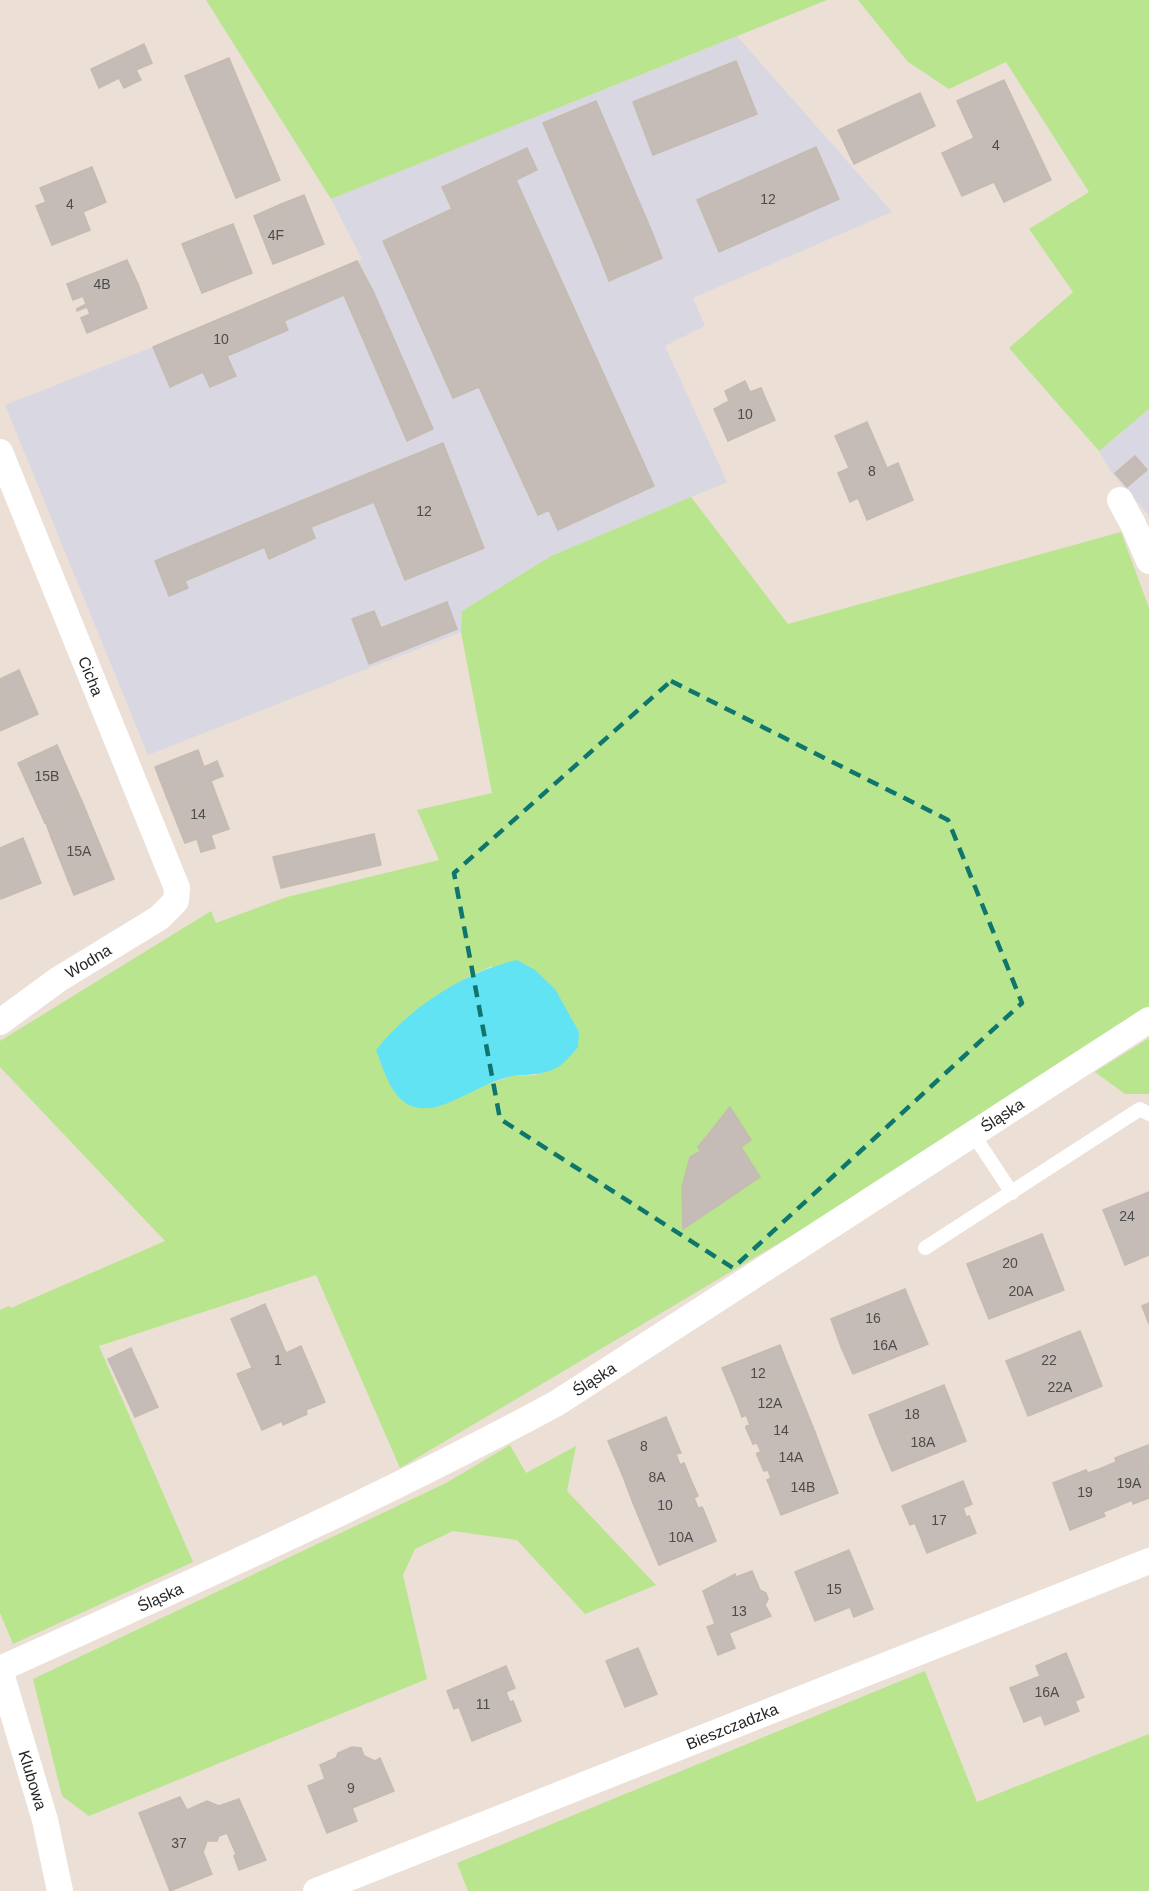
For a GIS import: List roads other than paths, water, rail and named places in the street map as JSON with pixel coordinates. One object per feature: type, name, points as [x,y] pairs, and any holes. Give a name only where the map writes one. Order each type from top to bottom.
[{"type":"street","name":"Cicha","points":[[0,452],[177,888],[176,901]]},
{"type":"street","points":[[1120,500],[1149,561]]},
{"type":"street","name":"Wodna","points":[[0,1022],[59,979],[159,918],[176,901]]},
{"type":"street","name":"Śląska","points":[[0,1669],[267,1549],[472,1449],[557,1403],[1149,1020]]},
{"type":"street","name":"Bieszczadzka","points":[[316,1891],[1149,1561]]},
{"type":"street","name":"Klubowa","points":[[0,1669],[45,1820],[60,1891]]},
{"type":"lane","points":[[925,1248],[1140,1109],[1149,1114]]},
{"type":"lane","points":[[973,1134],[1012,1193]]},
{"type":"water","points":[[517,960],[535,970],[555,989],[579,1032],[578,1047],[564,1063],[553,1070],[503,1078],[436,1107],[415,1107],[402,1101],[392,1088],[376,1050],[404,1020],[439,994],[477,973]]}]
